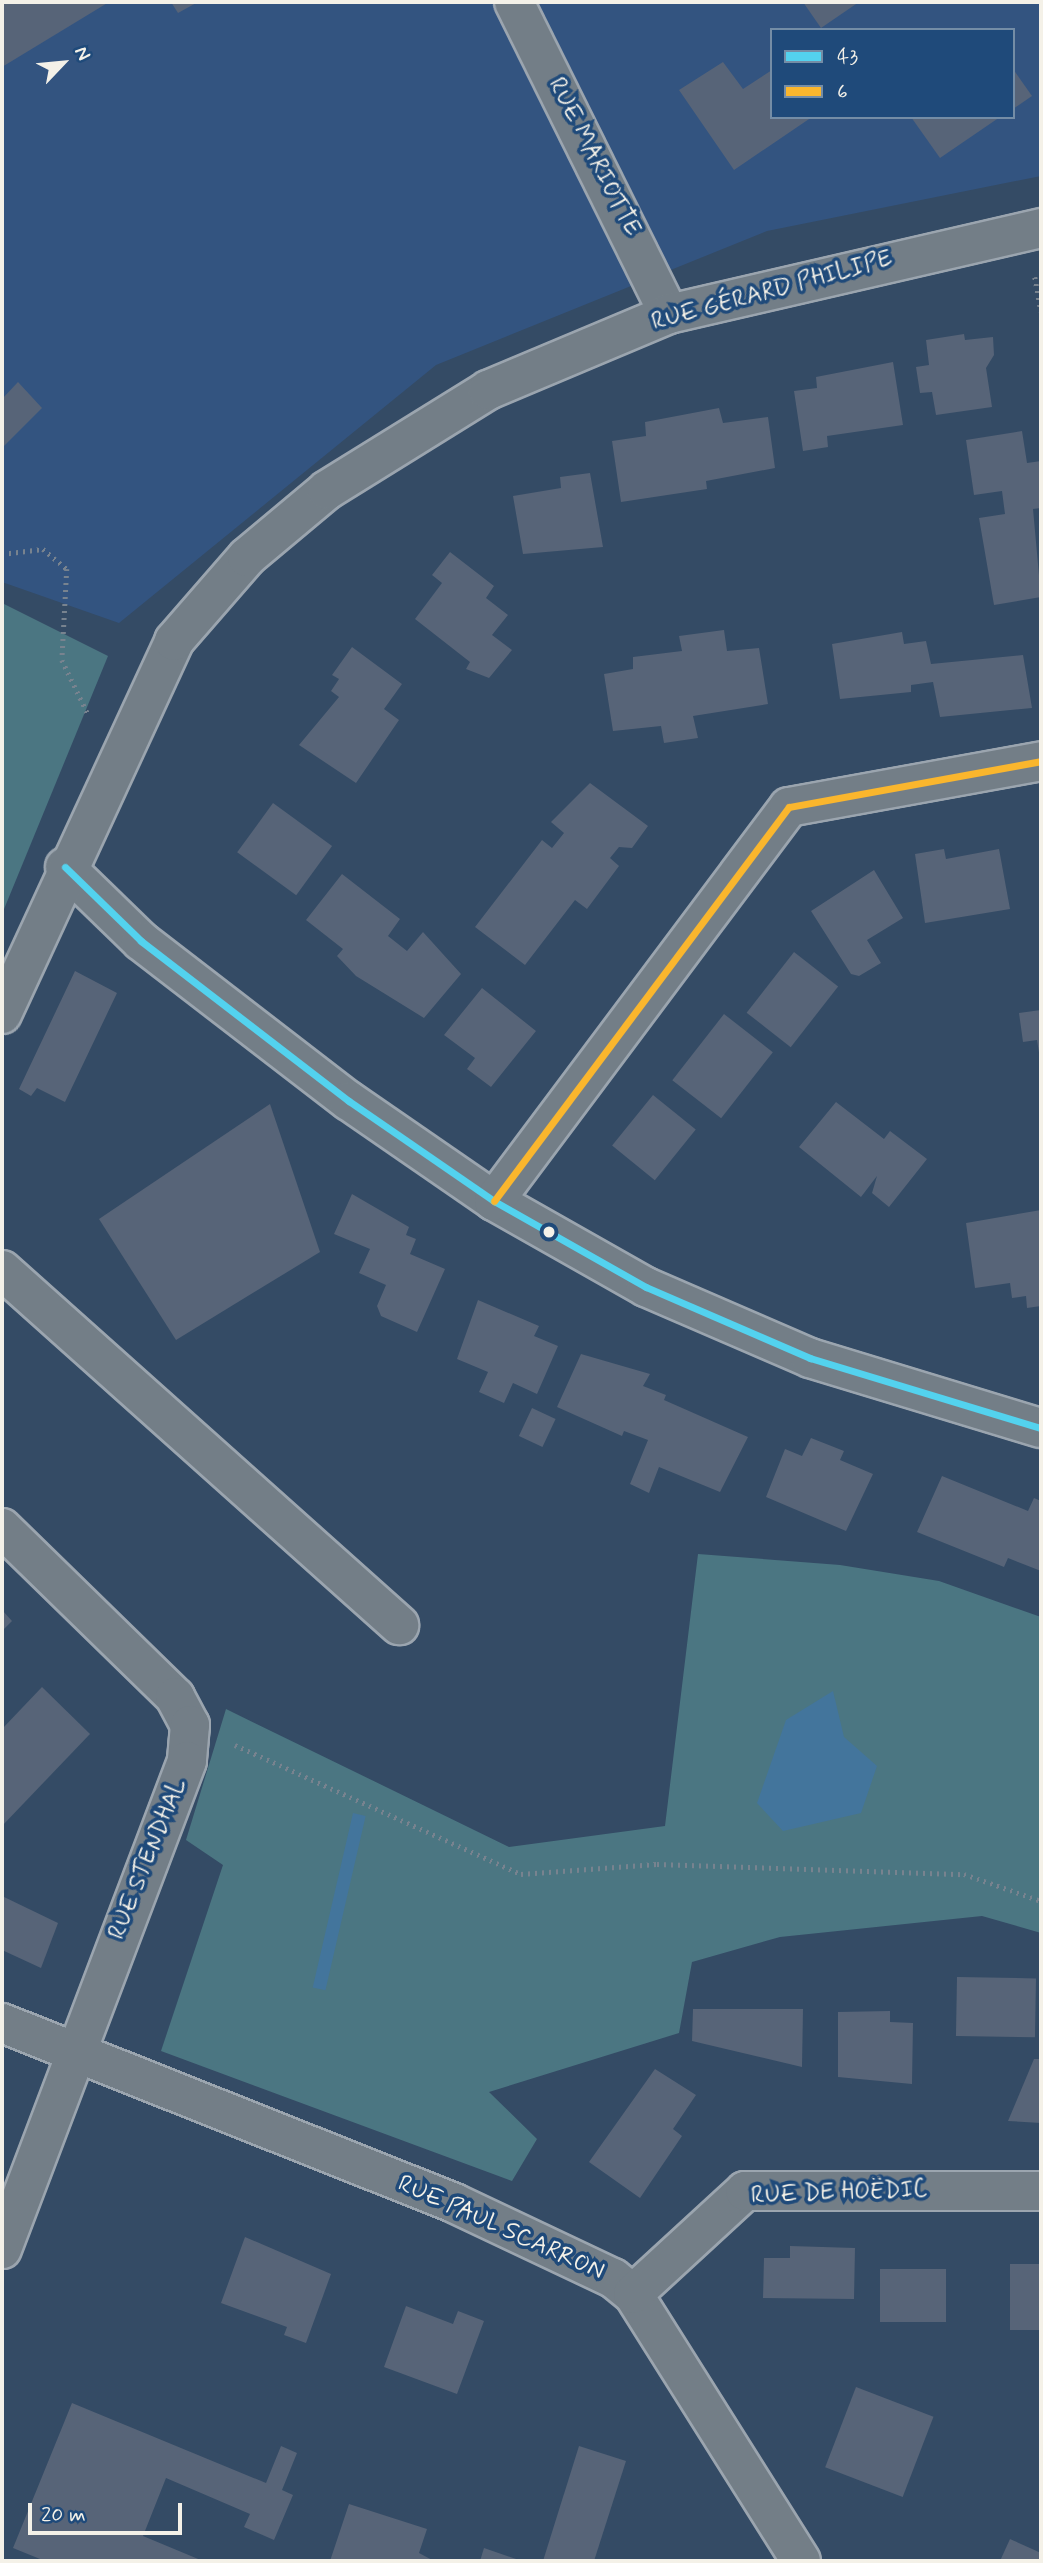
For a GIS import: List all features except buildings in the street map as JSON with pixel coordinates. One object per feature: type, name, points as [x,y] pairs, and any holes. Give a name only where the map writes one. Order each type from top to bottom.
[{"type":"street","name":"RUE MARIOTTE","points":[[514,2],[669,314]]},
{"type":"street","name":"RUE GÉRARD PHILIPE","points":[[2,1014],[65,867],[174,641],[247,557],[327,490],[488,390],[669,314],[1041,229]]},
{"type":"street","points":[[494,1201],[789,807],[1041,761]]},
{"type":"street","points":[[65,867],[141,942],[349,1101],[494,1201],[646,1287],[810,1358],[1041,1428]]},
{"type":"street","points":[[2,1270],[399,1625]]},
{"type":"street","points":[[2,1528],[175,1697],[190,1725]]},
{"type":"street","name":"RUE STENDHAL","points":[[2,2249],[71,2053],[187,1760],[190,1725]]},
{"type":"street","name":"RUE PAUL SCARRON","points":[[2,2023],[71,2053],[454,2203],[612,2278],[633,2294],[801,2561]]},
{"type":"street","name":"RUE DE HOËDIC","points":[[633,2294],[745,2192],[1041,2191]]},
{"type":"path","points":[[2,554],[43,550],[63,563],[62,660],[91,720],[123,744]]},
{"type":"path","points":[[190,1725],[521,1874],[657,1864],[964,1874],[1041,1901]]},
{"type":"shaded area","points":[[2,2],[1041,2],[1041,176],[767,231],[436,365],[119,623],[2,582]]},
{"type":"shaded area","points":[[833,1691],[844,1737],[877,1766],[861,1813],[783,1831],[757,1803],[786,1720]]},
{"type":"shaded area","points":[[353,1813],[366,1816],[325,1990],[313,1987]]},
{"type":"green space","points":[[2,603],[108,656],[2,914]]},
{"type":"green space","points":[[698,1554],[840,1565],[939,1581],[1041,1617],[1041,1933],[982,1916],[780,1937],[692,1962],[679,2033],[489,2092],[537,2139],[512,2181],[161,2051],[223,1865],[186,1840],[226,1709],[509,1847],[665,1826]]},
{"type":"transit line","name":"6","points":[[494,1201],[789,807],[1041,761]]},
{"type":"transit line","name":"43","points":[[65,867],[141,941],[349,1101],[494,1201],[646,1287],[810,1358],[1041,1428]]}]
